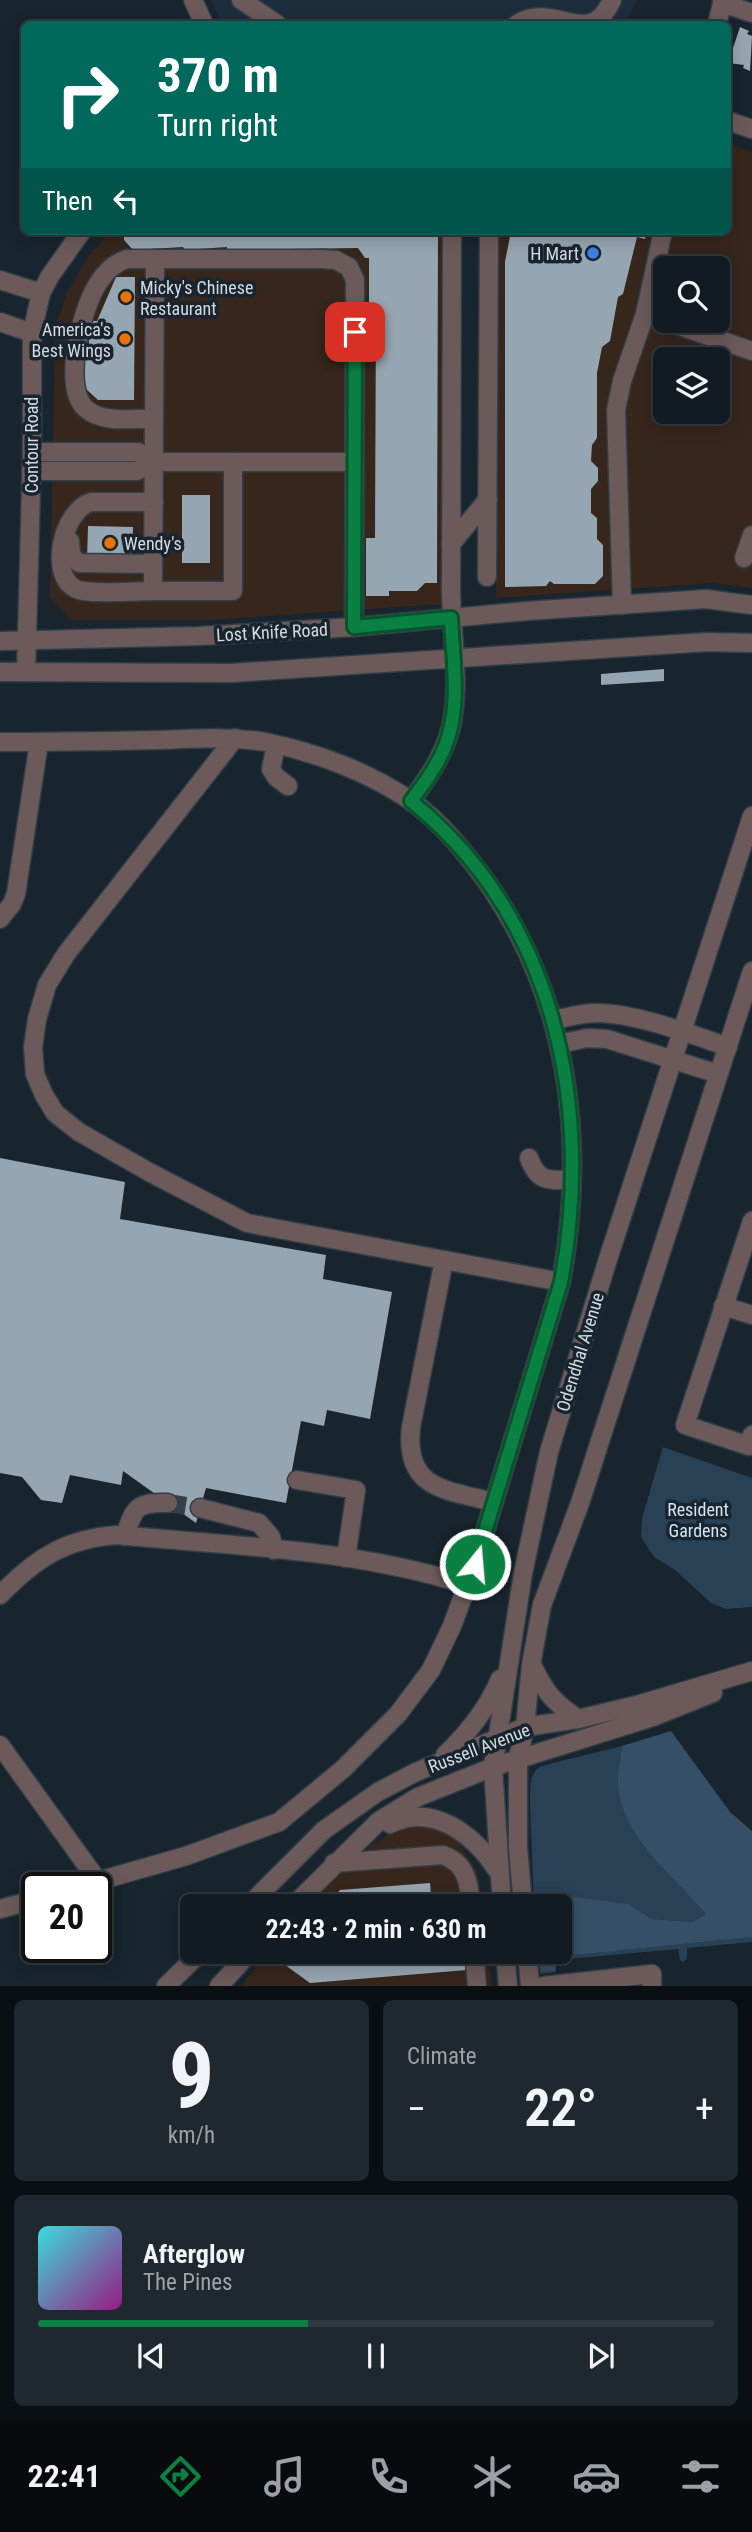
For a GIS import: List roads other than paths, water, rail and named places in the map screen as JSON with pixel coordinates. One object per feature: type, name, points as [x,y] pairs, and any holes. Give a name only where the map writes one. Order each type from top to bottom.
[{"type":"street","points":[[193,0],[203,21]]},
{"type":"street","points":[[241,0],[272,21]]},
{"type":"street","points":[[594,21],[607,10],[612,0]]},
{"type":"street","points":[[717,21],[723,1],[752,13]]},
{"type":"street","points":[[523,21],[538,13],[549,13],[575,21]]},
{"type":"street","points":[[731,122],[752,129]]},
{"type":"street","name":"Contour Road","points":[[26,672],[32,471],[32,333],[41,293],[79,235]]},
{"type":"street","points":[[411,801],[443,751],[451,728],[455,701],[451,618],[452,235]]},
{"type":"street","points":[[487,577],[489,235]]},
{"type":"street","points":[[622,605],[615,410],[645,314],[662,235]]},
{"type":"street","points":[[154,418],[108,418],[97,415],[79,401],[75,389],[80,327],[87,304],[97,284],[118,262],[127,259],[322,259],[336,260],[349,267],[355,280],[354,627]]},
{"type":"street","points":[[153,591],[155,259]]},
{"type":"street","points":[[0,280],[41,293]]},
{"type":"street","points":[[645,314],[752,351]]},
{"type":"street","points":[[0,322],[32,333]]},
{"type":"street","points":[[32,452],[138,452],[154,462]]},
{"type":"street","points":[[32,471],[138,471],[154,462],[354,462]]},
{"type":"street","points":[[154,502],[88,503],[74,512],[64,533],[62,569],[65,579],[73,588],[83,591],[233,591],[233,462]]},
{"type":"street","points":[[451,544],[488,499]]},
{"type":"street","points":[[88,503],[71,534],[69,549],[74,560],[84,564],[153,564]]},
{"type":"street","points":[[744,558],[752,535]]},
{"type":"street","name":"Lost Knife Road","points":[[0,642],[199,636],[354,627],[706,599],[752,604]]},
{"type":"street","points":[[0,672],[231,673],[707,642],[752,643]]},
{"type":"street","points":[[236,738],[66,954],[47,985],[37,1019],[33,1047],[35,1074],[55,1113],[79,1132],[247,1223],[561,1282]]},
{"type":"street","points":[[0,742],[236,738],[276,745],[345,767],[411,801],[438,824],[461,849],[512,919],[540,980],[554,1020],[567,1085],[571,1180],[569,1236],[561,1282],[467,1585],[452,1626],[431,1670],[398,1714],[360,1753],[279,1822],[186,1856],[112,1877]]},
{"type":"street","points":[[0,919],[16,894],[39,742]]},
{"type":"street","points":[[276,745],[271,769],[276,777],[288,786]]},
{"type":"street","name":"Odendhal Avenue","points":[[501,1894],[493,1767],[496,1738],[523,1573],[549,1452],[608,1259],[752,816]]},
{"type":"street","points":[[522,1894],[517,1847],[518,1758],[525,1727],[531,1665],[542,1605],[580,1503],[752,971]]},
{"type":"street","points":[[554,1020],[598,1013],[682,1031],[728,1047]]},
{"type":"street","points":[[559,1044],[587,1038],[607,1039],[718,1074]]},
{"type":"street","points":[[529,1157],[534,1171],[541,1178],[571,1180]]},
{"type":"street","points":[[752,1221],[685,1425],[749,1446],[752,1435]]},
{"type":"street","points":[[444,1261],[411,1427],[409,1442],[412,1463],[423,1477],[441,1488],[494,1502]]},
{"type":"street","points":[[723,1306],[752,1315]]},
{"type":"street","points":[[298,1480],[356,1490],[346,1558]]},
{"type":"street","points":[[125,1536],[137,1508],[144,1503],[168,1503]]},
{"type":"street","points":[[200,1508],[259,1523],[271,1537],[274,1550]]},
{"type":"street","points":[[0,1595],[31,1564],[50,1553],[94,1537],[125,1536],[346,1558],[430,1573],[467,1585]]},
{"type":"street","points":[[438,1763],[464,1737],[492,1697],[511,1650]]},
{"type":"street","points":[[531,1665],[546,1693],[579,1719]]},
{"type":"street","name":"Russell Avenue","points":[[260,1894],[324,1830],[378,1792],[438,1763],[525,1727],[579,1719],[752,1671]]},
{"type":"street","name":"Russell Avenue","points":[[304,1894],[379,1821],[418,1797],[518,1758],[653,1717],[752,1678]]},
{"type":"street","points":[[0,1745],[92,1872]]},
{"type":"street","points":[[353,1845],[397,1821],[409,1817],[431,1819],[456,1827],[474,1839],[498,1871]]},
{"type":"street","points":[[334,1863],[443,1855],[455,1861],[464,1872],[469,1894]]},
{"type":"street","points":[[0,1909],[21,1903]]},
{"type":"street","points":[[173,1984],[191,1964]]},
{"type":"street","points":[[219,1986],[239,1964]]},
{"type":"street","points":[[475,1964],[477,1986]]},
{"type":"street","points":[[503,1986],[504,1964]]},
{"type":"street","points":[[528,1964],[530,1986]]},
{"type":"street","points":[[543,1986],[599,1983],[652,1975],[652,1986]]},
{"type":"tunnel","points":[[168,1503],[200,1508]]},
{"type":"place","name":"H Mart","points":[[593,253]]},
{"type":"place","name":"Micky's Chinese Restaurant","points":[[126,297]]},
{"type":"place","name":"America's Best Wings","points":[[125,339]]},
{"type":"place","name":"Wendy's","points":[[110,543]]},
{"type":"park label","name":"Resident Gardens","points":[[698,1519]]}]
